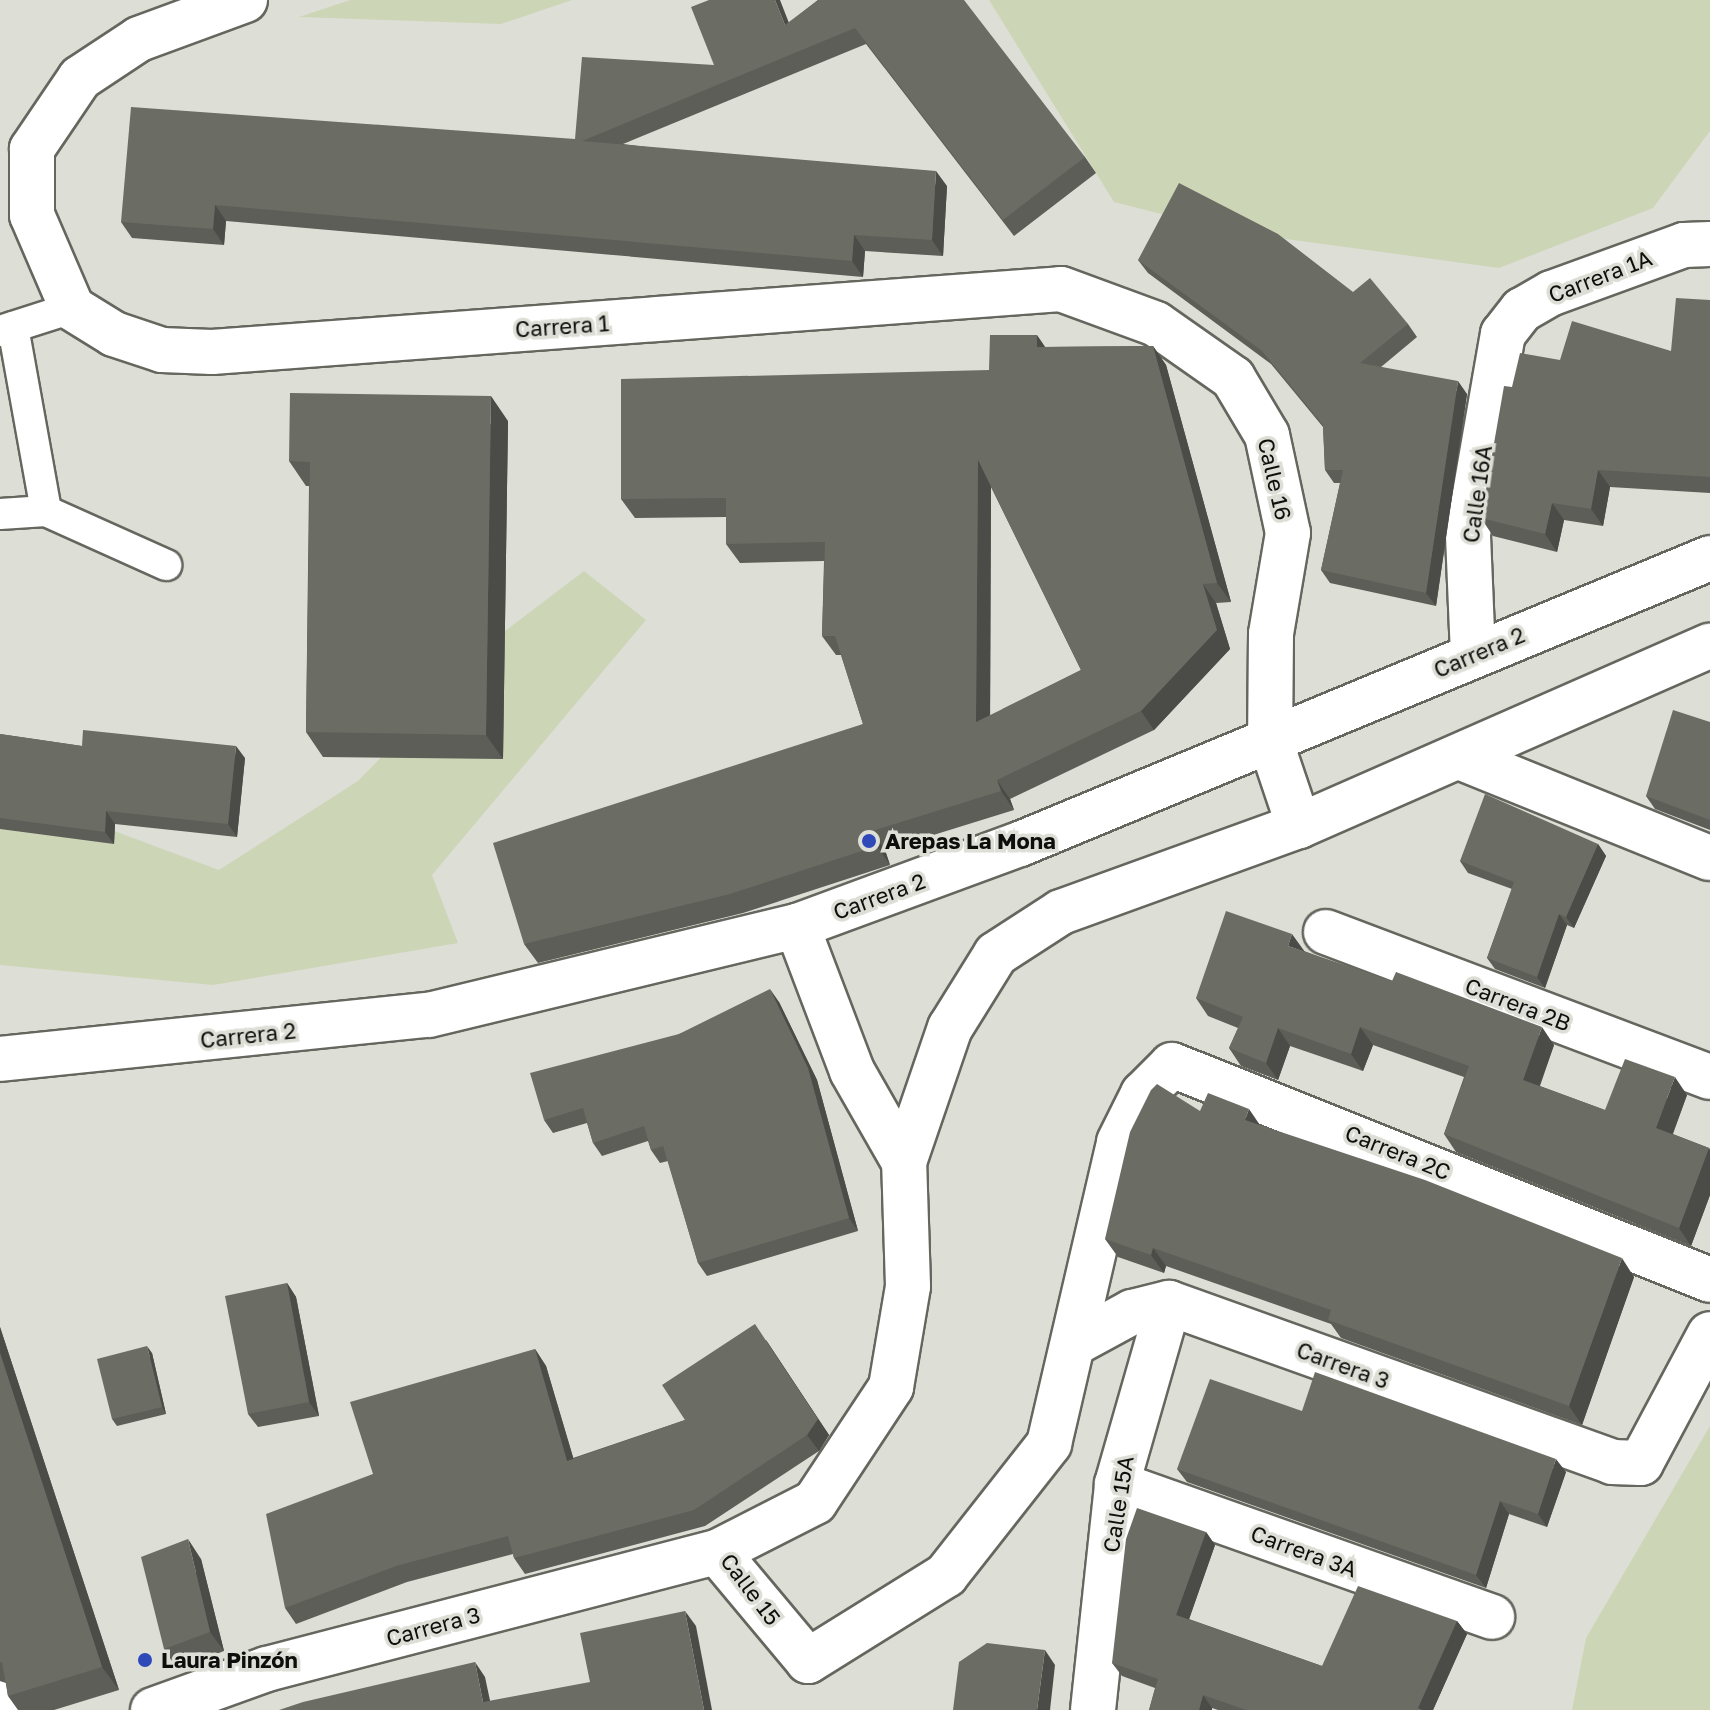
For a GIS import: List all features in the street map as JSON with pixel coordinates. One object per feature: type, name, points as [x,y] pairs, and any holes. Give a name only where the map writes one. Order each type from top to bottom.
[{"type":"street","points":[[72,308],[32,215],[32,149],[80,78],[139,39],[245,0]]},
{"type":"street","name":"Carrera 1A","points":[[1503,334],[1522,310],[1552,293],[1684,245],[1710,244]]},
{"type":"street","name":"Carrera 1","points":[[72,308],[114,334],[162,350],[212,352],[1061,289]]},
{"type":"street","name":"Calle 16","points":[[1061,289],[1156,324],[1233,378],[1267,435],[1288,533],[1271,634],[1270,740],[1299,826]]},
{"type":"street","name":"Calle 16A","points":[[1473,655],[1468,534],[1503,334]]},
{"type":"street","name":"Carrera 2","points":[[0,1059],[429,1015],[797,926],[1270,740],[1710,558]]},
{"type":"street","points":[[904,1162],[950,1028],[996,954],[1061,912],[1299,826],[1462,758],[1710,646]]},
{"type":"street","points":[[1462,758],[1710,858]]},
{"type":"street","name":"Calle 15","points":[[797,926],[852,1071],[904,1162],[908,1286],[891,1387],[815,1502],[717,1552],[808,1661],[946,1575],[986,1529],[1049,1444],[1077,1342],[1119,1142]]},
{"type":"street","name":"Carrera 2B","points":[[1326,932],[1710,1077]]},
{"type":"street","name":"Carrera 2C","points":[[1119,1142],[1143,1094],[1172,1065],[1201,1072],[1710,1280]]},
{"type":"street","points":[[1077,1342],[1132,1312],[1169,1303]]},
{"type":"street","name":"Carrera 3","points":[[1169,1303],[1612,1462],[1641,1463],[1710,1334]]},
{"type":"street","name":"Calle 15A","points":[[1093,1710],[1117,1484],[1169,1303]]},
{"type":"street","name":"Carrera 3A","points":[[1117,1484],[1492,1617]]},
{"type":"street","name":"Carrera 3","points":[[153,1710],[267,1669],[717,1552]]},
{"type":"street","points":[[0,1703],[2,1710]]},
{"type":"lane","points":[[46,511],[6,329],[72,308]]},
{"type":"lane","points":[[0,514],[46,511],[166,565]]},
{"type":"green space","points":[[350,0],[572,0],[501,24],[299,17]]},
{"type":"green space","points":[[989,0],[1710,0],[1710,131],[1653,208],[1499,268],[1228,231],[1114,202]]},
{"type":"green space","points":[[584,571],[646,620],[432,875],[458,943],[213,985],[0,965],[0,797],[58,810],[219,870],[358,781],[501,634]]},
{"type":"green space","points":[[1710,1426],[1710,1710],[1572,1710],[1586,1638]]},
{"type":"building","points":[[709,0],[775,0],[785,25],[818,0],[964,0],[1085,157],[1003,220],[855,28],[582,141],[936,171],[932,240],[854,235],[852,261],[215,205],[213,229],[121,222],[131,107],[575,139],[582,57],[714,65],[691,7]]},
{"type":"building","points":[[1179,183],[1278,234],[1353,292],[1370,278],[1408,324],[1360,363],[1458,381],[1426,593],[1321,570],[1343,470],[1325,470],[1323,425],[1262,351],[1138,260]]},
{"type":"building","points":[[1676,298],[1710,300],[1710,477],[1598,470],[1591,509],[1552,503],[1545,534],[1481,518],[1504,386],[1512,387],[1520,353],[1560,360],[1572,321],[1671,351]]},
{"type":"building","points":[[990,335],[1037,335],[1037,347],[1153,346],[1217,583],[1203,584],[1217,630],[1141,711],[997,780],[1001,791],[872,831],[877,846],[730,894],[524,944],[493,843],[863,724],[835,636],[822,636],[825,542],[726,544],[726,498],[621,499],[621,379],[989,370]],"holes":[[[978,460],[1081,670],[976,722]]]},
{"type":"building","points":[[290,393],[491,396],[486,735],[306,732],[310,462],[289,461]]},
{"type":"building","points":[[1673,710],[1710,722],[1710,820],[1646,796]]},
{"type":"building","points":[[83,730],[236,746],[228,824],[106,811],[105,832],[0,818],[0,734],[82,746]]},
{"type":"building","points":[[1485,794],[1598,844],[1566,917],[1559,914],[1537,977],[1487,958],[1514,882],[1460,861]]},
{"type":"building","points":[[1226,911],[1292,934],[1288,946],[1392,981],[1396,972],[1542,1027],[1523,1080],[1605,1110],[1625,1059],[1675,1077],[1656,1128],[1709,1148],[1679,1228],[1444,1134],[1469,1066],[1360,1027],[1351,1054],[1278,1028],[1266,1063],[1229,1048],[1243,1017],[1196,998]]},
{"type":"building","points":[[770,989],[808,1068],[849,1218],[698,1263],[663,1146],[651,1150],[644,1126],[593,1143],[583,1108],[544,1120],[530,1073],[679,1034]]},
{"type":"building","points":[[1157,1084],[1200,1111],[1208,1093],[1249,1109],[1245,1120],[1425,1180],[1622,1258],[1569,1406],[1328,1320],[1331,1310],[1153,1248],[1151,1255],[1105,1239],[1130,1132]]},
{"type":"building","points":[[287,1283],[309,1402],[248,1414],[225,1296]]},
{"type":"building","points":[[755,1324],[818,1419],[807,1435],[694,1510],[514,1558],[508,1536],[396,1566],[285,1608],[266,1514],[373,1474],[350,1402],[535,1349],[567,1461],[685,1420],[662,1385]]},
{"type":"building","points":[[147,1346],[162,1407],[112,1419],[97,1359]]},
{"type":"building","points":[[0,1353],[102,1667],[8,1696],[0,1662]]},
{"type":"building","points":[[1315,1372],[1556,1459],[1538,1514],[1500,1501],[1476,1575],[1177,1469],[1210,1379],[1302,1411]]},
{"type":"building","points":[[1137,1508],[1206,1532],[1176,1615],[1322,1666],[1358,1586],[1457,1621],[1418,1708],[1422,1710],[1246,1710],[1203,1695],[1199,1710],[1149,1710],[1158,1679],[1112,1663],[1126,1539]]},
{"type":"building","points":[[188,1539],[210,1632],[164,1649],[141,1557]]},
{"type":"building","points":[[685,1611],[704,1710],[279,1710],[475,1662],[483,1702],[590,1682],[580,1633]]},
{"type":"building","points":[[987,1643],[1045,1650],[1037,1710],[953,1710],[959,1662]]},
{"type":"place","name":"Arepas La Mona","points":[[869,841]]},
{"type":"place","name":"Laura Pinzón","points":[[145,1660]]}]
